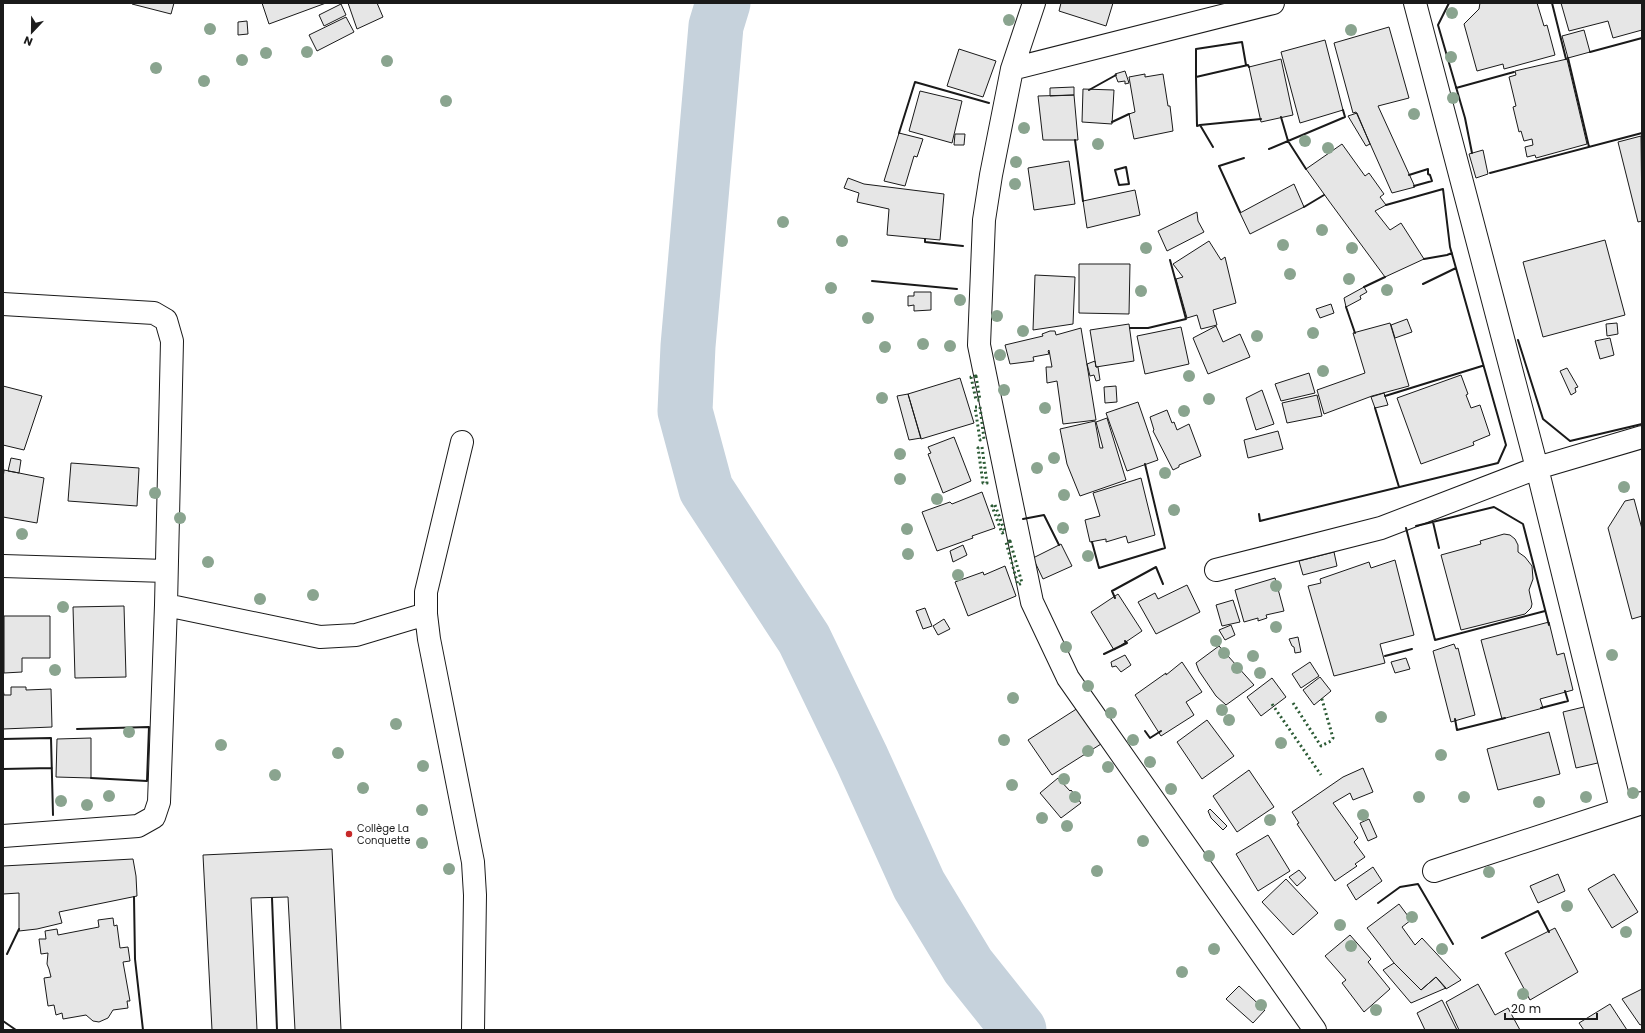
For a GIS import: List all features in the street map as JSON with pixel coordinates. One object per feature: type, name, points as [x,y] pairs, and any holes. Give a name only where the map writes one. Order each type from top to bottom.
[{"type":"street","points":[[1034,3],[1012,69],[990,175],[984,220],[979,345],[1032,602],[1068,678],[1315,1030]]},
{"type":"street","points":[[1012,69],[1273,3]]},
{"type":"street","points":[[1416,3],[1537,468],[1621,809]]},
{"type":"street","points":[[3,304],[154,313],[166,320],[172,340],[166,606],[159,802],[154,817],[138,826],[3,836]]},
{"type":"street","points":[[1216,570],[1380,528],[1537,468],[1642,437]]},
{"type":"street","points":[[462,442],[426,592],[426,614],[429,639],[473,862],[475,895],[473,1030]]},
{"type":"street","points":[[3,566],[166,571]]},
{"type":"street","points":[[166,606],[320,637],[356,635],[426,614]]},
{"type":"street","points":[[1434,871],[1642,803]]},
{"type":"building","points":[[132,3],[174,3],[171,14]]},
{"type":"building","points":[[262,3],[326,3],[269,24]]},
{"type":"building","points":[[348,3],[377,3],[383,17],[357,29]]},
{"type":"building","points":[[1061,3],[1113,3],[1106,26],[1059,11]]},
{"type":"building","points":[[1480,3],[1537,3],[1544,26],[1547,25],[1555,55],[1504,69],[1503,64],[1477,71],[1464,24],[1479,9]]},
{"type":"building","points":[[1561,3],[1642,3],[1642,30],[1613,38],[1608,21],[1569,31]]},
{"type":"building","points":[[341,4],[346,15],[324,26],[319,15]]},
{"type":"building","points":[[346,17],[354,32],[317,51],[309,35]]},
{"type":"building","points":[[247,21],[248,34],[238,35],[238,22]]},
{"type":"building","points":[[1389,27],[1409,98],[1378,106],[1415,187],[1392,193],[1356,112],[1353,113],[1334,43]]},
{"type":"building","points":[[1584,30],[1590,52],[1568,58],[1562,36]]},
{"type":"building","points":[[1325,40],[1343,110],[1300,123],[1281,52]]},
{"type":"building","points":[[959,49],[996,61],[983,97],[947,86]]},
{"type":"building","points":[[1281,59],[1293,115],[1261,122],[1249,67]]},
{"type":"building","points":[[1567,59],[1587,144],[1536,158],[1535,155],[1527,157],[1525,147],[1533,145],[1532,139],[1524,141],[1521,131],[1519,132],[1513,107],[1516,106],[1509,77],[1516,75],[1515,71]]},
{"type":"building","points":[[1125,71],[1129,83],[1125,84],[1125,81],[1118,82],[1115,74]]},
{"type":"building","points":[[1145,74],[1145,77],[1163,74],[1168,106],[1170,106],[1173,131],[1134,139],[1129,114],[1135,112],[1129,77]]},
{"type":"building","points":[[1074,87],[1074,95],[1050,96],[1050,88]]},
{"type":"building","points":[[1083,89],[1114,90],[1112,124],[1082,122]]},
{"type":"building","points":[[920,91],[962,101],[952,143],[909,131]]},
{"type":"building","points":[[1074,95],[1078,140],[1043,140],[1038,96]]},
{"type":"building","points":[[1357,113],[1370,144],[1366,146],[1348,116]]},
{"type":"building","points":[[899,133],[923,139],[917,157],[914,156],[905,186],[884,181]]},
{"type":"building","points":[[955,134],[965,134],[964,145],[954,145]]},
{"type":"building","points":[[1641,136],[1642,221],[1638,222],[1618,142]]},
{"type":"building","points":[[1342,144],[1365,176],[1369,173],[1384,194],[1380,197],[1386,205],[1375,211],[1390,230],[1401,223],[1424,259],[1385,277],[1306,169]]},
{"type":"building","points":[[1483,150],[1488,174],[1476,178],[1469,154]]},
{"type":"building","points":[[1069,161],[1075,204],[1034,210],[1028,168]]},
{"type":"building","points":[[848,178],[864,184],[944,194],[940,240],[887,235],[889,209],[857,202],[859,193],[844,188]]},
{"type":"building","points":[[1294,184],[1304,207],[1250,234],[1240,213]]},
{"type":"building","points":[[1135,190],[1140,215],[1087,228],[1083,201]]},
{"type":"building","points":[[1197,212],[1198,221],[1204,232],[1167,251],[1158,231]]},
{"type":"building","points":[[1605,240],[1625,315],[1543,337],[1523,262]]},
{"type":"building","points":[[1209,241],[1221,260],[1225,257],[1236,303],[1213,310],[1217,325],[1201,329],[1197,315],[1187,318],[1176,279],[1183,277],[1173,264]]},
{"type":"building","points":[[1079,264],[1130,264],[1129,314],[1079,313]]},
{"type":"building","points":[[1035,275],[1075,277],[1073,324],[1033,330]]},
{"type":"building","points":[[1364,287],[1367,292],[1360,296],[1361,299],[1346,307],[1344,298]]},
{"type":"building","points":[[914,292],[931,292],[931,310],[914,311],[914,305],[908,306],[908,296],[914,296]]},
{"type":"building","points":[[1331,304],[1334,313],[1320,318],[1316,309]]},
{"type":"building","points":[[1407,319],[1412,332],[1395,338],[1391,325]]},
{"type":"building","points":[[1390,323],[1409,386],[1372,396],[1324,414],[1317,390],[1365,373],[1353,333]]},
{"type":"building","points":[[1617,323],[1618,334],[1607,336],[1606,324]]},
{"type":"building","points":[[1129,324],[1134,361],[1096,367],[1090,330]]},
{"type":"building","points":[[1216,326],[1223,342],[1240,334],[1250,357],[1208,374],[1193,338]]},
{"type":"building","points":[[1181,327],[1189,364],[1145,374],[1137,336]]},
{"type":"building","points":[[1081,328],[1096,420],[1063,424],[1057,381],[1047,383],[1046,367],[1052,367],[1049,350],[1049,354],[1033,357],[1034,361],[1010,364],[1005,345],[1043,336],[1042,334],[1050,331],[1055,331],[1056,335]]},
{"type":"building","points":[[1610,338],[1614,355],[1600,359],[1595,341]]},
{"type":"building","points":[[1095,361],[1096,367],[1098,367],[1100,380],[1096,381],[1094,375],[1090,376],[1087,364]]},
{"type":"building","points":[[1567,368],[1578,387],[1575,388],[1576,392],[1571,395],[1560,371]]},
{"type":"building","points":[[1309,373],[1315,393],[1281,401],[1275,384]]},
{"type":"building","points":[[1461,375],[1471,408],[1480,405],[1490,435],[1473,442],[1474,445],[1421,464],[1397,398]]},
{"type":"building","points":[[960,378],[974,423],[921,439],[908,394]]},
{"type":"building","points":[[3,386],[42,396],[24,450],[3,445]]},
{"type":"building","points":[[1116,386],[1117,402],[1105,403],[1104,387]]},
{"type":"building","points":[[1262,390],[1274,424],[1256,430],[1246,398]]},
{"type":"building","points":[[1384,393],[1388,405],[1375,408],[1371,397]]},
{"type":"building","points":[[908,394],[921,438],[909,440],[897,396]]},
{"type":"building","points":[[1317,395],[1322,416],[1287,423],[1282,403]]},
{"type":"building","points":[[1138,402],[1158,460],[1127,471],[1106,413]]},
{"type":"building","points":[[1167,410],[1172,423],[1174,422],[1177,430],[1189,424],[1201,456],[1179,465],[1179,467],[1173,470],[1153,431],[1150,417]]},
{"type":"building","points":[[1107,418],[1126,480],[1080,496],[1067,464],[1060,429],[1095,421],[1100,448],[1103,448],[1096,422]]},
{"type":"building","points":[[1278,431],[1283,449],[1248,458],[1244,440]]},
{"type":"building","points":[[954,437],[971,481],[943,493],[928,454],[931,453],[928,447]]},
{"type":"building","points":[[11,458],[21,460],[19,473],[8,471]]},
{"type":"building","points":[[71,463],[139,468],[137,506],[68,501]]},
{"type":"building","points":[[4,470],[44,478],[37,523],[3,517]]},
{"type":"building","points":[[1141,478],[1155,535],[1128,543],[1126,536],[1106,542],[1106,539],[1090,542],[1085,520],[1100,516],[1093,493]]},
{"type":"building","points":[[982,492],[995,528],[937,551],[922,512],[950,502],[952,504]]},
{"type":"building","points":[[1634,499],[1642,529],[1642,616],[1632,619],[1608,528],[1625,501]]},
{"type":"building","points":[[1504,534],[1510,535],[1515,539],[1518,545],[1518,552],[1525,557],[1532,566],[1533,579],[1529,590],[1532,604],[1531,608],[1525,614],[1461,630],[1441,555],[1481,544],[1480,541]]},
{"type":"building","points":[[1061,544],[1072,566],[1043,579],[1033,558]]},
{"type":"building","points":[[963,545],[967,555],[953,562],[950,551]]},
{"type":"building","points":[[1334,552],[1337,566],[1303,575],[1299,561]]},
{"type":"building","points":[[1395,560],[1414,635],[1380,644],[1385,663],[1334,676],[1308,586],[1321,583],[1320,579],[1369,562],[1371,568]]},
{"type":"building","points":[[1005,566],[1016,596],[968,616],[955,582],[983,572],[984,575]]},
{"type":"building","points":[[1275,578],[1284,611],[1266,615],[1267,618],[1258,621],[1258,618],[1244,622],[1235,590]]},
{"type":"building","points":[[1187,585],[1200,612],[1156,634],[1138,602],[1155,593],[1158,599]]},
{"type":"building","points":[[1118,594],[1142,631],[1114,650],[1091,612]]},
{"type":"building","points":[[1233,600],[1240,622],[1222,626],[1216,605]]},
{"type":"building","points":[[124,606],[126,677],[75,678],[73,607]]},
{"type":"building","points":[[925,608],[932,626],[923,629],[916,611]]},
{"type":"building","points":[[4,616],[50,616],[50,658],[22,658],[22,672],[4,673]]},
{"type":"building","points":[[944,619],[950,629],[938,635],[933,626]]},
{"type":"building","points":[[1549,622],[1557,655],[1564,653],[1573,690],[1540,699],[1543,708],[1502,719],[1481,640]]},
{"type":"building","points":[[1231,625],[1235,635],[1225,640],[1219,630]]},
{"type":"building","points":[[1298,637],[1301,652],[1295,653],[1294,647],[1289,639]]},
{"type":"building","points":[[1454,644],[1456,649],[1458,648],[1475,715],[1451,722],[1433,651]]},
{"type":"building","points":[[1219,646],[1254,685],[1226,705],[1216,696],[1199,671],[1196,663]]},
{"type":"building","points":[[1125,655],[1131,665],[1121,672],[1116,666],[1112,667],[1111,662]]},
{"type":"building","points":[[1406,658],[1410,669],[1395,673],[1391,662]]},
{"type":"building","points":[[1182,662],[1202,692],[1186,702],[1194,715],[1161,736],[1135,695],[1166,673],[1166,675]]},
{"type":"building","points":[[1310,662],[1319,676],[1301,688],[1292,674]]},
{"type":"building","points":[[1320,677],[1331,691],[1314,705],[1303,690]]},
{"type":"building","points":[[1272,678],[1286,697],[1261,716],[1247,697]]},
{"type":"building","points":[[11,687],[26,687],[26,690],[51,689],[52,727],[3,729],[3,689],[4,695],[11,695]]},
{"type":"building","points":[[1588,706],[1602,762],[1576,768],[1563,712]]},
{"type":"building","points":[[1078,708],[1101,744],[1052,775],[1028,740]]},
{"type":"building","points":[[1207,720],[1234,756],[1202,779],[1177,742]]},
{"type":"building","points":[[1549,732],[1560,774],[1498,790],[1487,749]]},
{"type":"building","points":[[91,738],[91,778],[56,777],[57,739]]},
{"type":"building","points":[[1363,768],[1373,792],[1353,800],[1350,793],[1333,803],[1358,838],[1354,842],[1365,857],[1355,864],[1357,866],[1335,881],[1297,824],[1299,823],[1292,812],[1343,777]]},
{"type":"building","points":[[1249,770],[1274,807],[1237,832],[1213,796]]},
{"type":"building","points":[[1058,778],[1070,791],[1071,790],[1081,803],[1061,818],[1040,793]]},
{"type":"building","points":[[1210,809],[1227,826],[1223,830],[1211,818],[1208,811]]},
{"type":"building","points":[[1369,819],[1377,837],[1368,841],[1360,823]]},
{"type":"building","points":[[1268,835],[1290,871],[1258,891],[1236,854]]},
{"type":"building","points":[[332,849],[341,1030],[295,1030],[288,897],[251,898],[257,1030],[212,1030],[203,855]]},
{"type":"building","points":[[133,859],[137,896],[59,912],[62,923],[37,929],[19,931],[19,893],[3,894],[3,866]]},
{"type":"building","points":[[1373,867],[1382,881],[1356,900],[1347,885]]},
{"type":"building","points":[[1299,870],[1306,878],[1297,886],[1289,877]]},
{"type":"building","points":[[1558,874],[1565,891],[1538,903],[1530,886]]},
{"type":"building","points":[[1614,874],[1638,912],[1612,928],[1588,889]]},
{"type":"building","points":[[1286,879],[1318,913],[1293,935],[1262,902]]},
{"type":"building","points":[[1399,904],[1411,920],[1402,927],[1415,945],[1422,938],[1461,980],[1446,989],[1436,977],[1421,990],[1394,963],[1367,928]]},
{"type":"building","points":[[113,918],[114,926],[117,925],[120,948],[128,947],[130,961],[123,962],[130,1001],[127,1001],[128,1008],[113,1010],[108,1018],[99,1022],[93,1021],[86,1015],[63,1019],[62,1013],[56,1015],[54,1005],[48,1006],[44,978],[51,977],[47,964],[48,953],[41,954],[39,939],[46,939],[45,931],[57,929],[58,935],[99,927],[98,920]]},
{"type":"building","points":[[1555,928],[1578,972],[1530,1000],[1505,953]]},
{"type":"building","points":[[1350,935],[1371,959],[1368,962],[1390,989],[1364,1012],[1342,983],[1346,980],[1325,956]]},
{"type":"building","points":[[1394,963],[1421,990],[1436,977],[1446,988],[1411,1003],[1383,970]]},
{"type":"building","points":[[1478,984],[1495,1015],[1508,1008],[1520,1030],[1459,1030],[1446,1002]]},
{"type":"building","points":[[1239,986],[1265,1010],[1253,1023],[1226,999]]},
{"type":"building","points":[[1642,989],[1642,1024],[1640,1025],[1622,999]]},
{"type":"building","points":[[1442,1000],[1457,1030],[1425,1030],[1417,1013]]},
{"type":"building","points":[[1610,1004],[1627,1030],[1584,1030],[1579,1023]]},
{"type":"waterway","points":[[723,3],[716,26],[688,346],[685,411],[706,489],[804,639],[862,759],[919,885],[968,966],[1019,1030]]},
{"type":"hedge","points":[[976,376],[980,400],[976,400],[971,377],[976,376]]},
{"type":"hedge","points":[[975,407],[980,407],[984,439],[980,440],[975,407]]},
{"type":"hedge","points":[[982,447],[987,483],[983,483],[978,448],[982,447]]},
{"type":"hedge","points":[[995,505],[1005,532],[1002,533],[992,506],[995,505]]},
{"type":"hedge","points":[[1010,541],[1022,583],[1018,585],[1006,542],[1010,541]]},
{"type":"hedge","points":[[1293,703],[1321,746],[1331,741],[1333,738],[1321,696]]},
{"type":"hedge","points":[[1272,704],[1321,775]]},
{"type":"wall","points":[[1449,3],[1438,25],[1465,118],[1472,153]]},
{"type":"wall","points":[[1552,3],[1566,59]]},
{"type":"wall","points":[[1590,52],[1642,38]]},
{"type":"wall","points":[[1196,77],[1196,49],[1242,42],[1246,65]]},
{"type":"wall","points":[[1568,58],[1589,147]]},
{"type":"wall","points":[[1200,125],[1197,126],[1196,77],[1248,65],[1249,67]]},
{"type":"wall","points":[[1456,88],[1514,72]]},
{"type":"wall","points":[[1089,90],[1116,75]]},
{"type":"wall","points":[[899,133],[915,82],[989,103]]},
{"type":"wall","points":[[1269,149],[1345,117],[1343,110]]},
{"type":"wall","points":[[1112,122],[1129,114]]},
{"type":"wall","points":[[1281,117],[1288,141],[1306,169]]},
{"type":"wall","points":[[1213,147],[1200,125],[1261,119]]},
{"type":"wall","points":[[1490,173],[1642,133]]},
{"type":"wall","points":[[1075,140],[1083,201]]},
{"type":"wall","points":[[1240,212],[1219,166],[1244,158]]},
{"type":"wall","points":[[1126,167],[1129,184],[1119,185],[1115,170],[1126,167]]},
{"type":"wall","points":[[1409,175],[1428,169],[1428,174],[1430,175],[1432,181],[1414,186]]},
{"type":"wall","points":[[1259,514],[1260,521],[1498,463],[1506,445],[1450,247],[1443,189],[1386,205]]},
{"type":"wall","points":[[1304,207],[1324,195]]},
{"type":"wall","points":[[925,239],[925,242],[963,246]]},
{"type":"wall","points":[[1424,259],[1452,253]]},
{"type":"wall","points":[[1130,328],[1148,328],[1186,319],[1170,260]]},
{"type":"wall","points":[[1423,284],[1456,268]]},
{"type":"wall","points":[[1364,287],[1385,277]]},
{"type":"wall","points":[[872,281],[957,289]]},
{"type":"wall","points":[[1346,307],[1355,333]]},
{"type":"wall","points":[[1518,340],[1543,419],[1570,441],[1642,424]]},
{"type":"wall","points":[[1385,396],[1482,366]]},
{"type":"wall","points":[[1375,408],[1399,487]]},
{"type":"wall","points":[[1092,542],[1099,568],[1165,548],[1145,464]]},
{"type":"wall","points":[[1416,526],[1494,507],[1523,524],[1549,625]]},
{"type":"wall","points":[[1023,519],[1044,515],[1059,545]]},
{"type":"wall","points":[[1433,522],[1439,548]]},
{"type":"wall","points":[[1406,528],[1435,640],[1545,611]]},
{"type":"wall","points":[[1115,598],[1112,591],[1156,567],[1163,584]]},
{"type":"wall","points":[[1104,654],[1127,643],[1125,641]]},
{"type":"wall","points":[[1385,656],[1412,649]]},
{"type":"wall","points":[[1541,708],[1568,701],[1565,691]]},
{"type":"wall","points":[[1455,719],[1457,730],[1505,718]]},
{"type":"wall","points":[[77,729],[149,727],[147,781],[91,778]]},
{"type":"wall","points":[[1145,731],[1150,738],[1161,731]]},
{"type":"wall","points":[[3,739],[51,738],[53,815]]},
{"type":"wall","points":[[3,769],[52,768]]},
{"type":"wall","points":[[1378,903],[1400,887],[1418,884],[1453,944]]},
{"type":"wall","points":[[134,897],[135,959],[143,1030]]},
{"type":"wall","points":[[272,898],[277,1030]]},
{"type":"wall","points":[[1482,938],[1538,911],[1549,932]]},
{"type":"wall","points":[[7,954],[19,929]]},
{"type":"wall","points":[[3,1021],[16,1030]]},
{"type":"place","name":"Collège La Conquette","points":[[349,834]]}]
